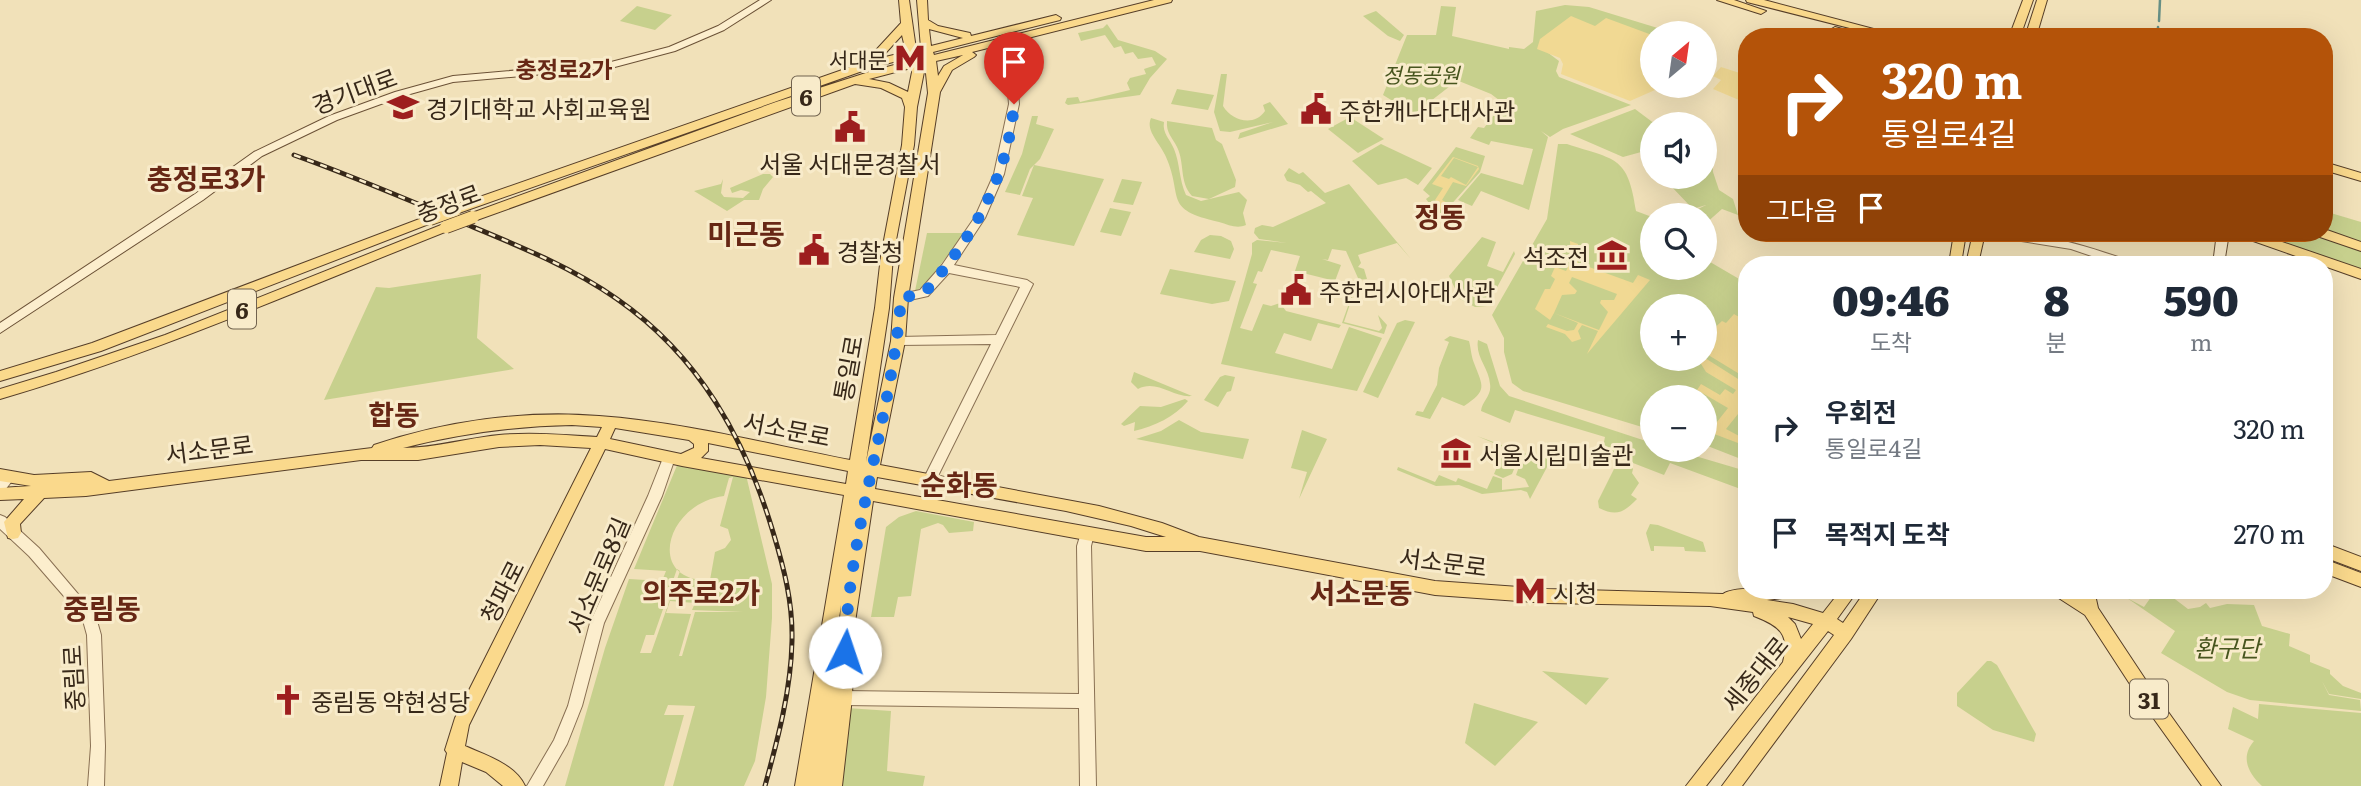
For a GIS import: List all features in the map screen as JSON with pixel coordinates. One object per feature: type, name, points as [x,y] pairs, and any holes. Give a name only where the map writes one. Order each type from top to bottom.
[{"type":"main road","name":"통일로","points":[[804,786],[918,72],[905,24],[904,0]]},
{"type":"main road","name":"통일로","points":[[818,786],[846,629],[862,516],[869,494],[898,341],[901,298],[934,93],[922,0]]},
{"type":"main road","name":"6","points":[[928,54],[974,36],[1135,0]]},
{"type":"main road","name":"6","points":[[913,57],[989,44],[1167,0]]},
{"type":"main road","points":[[1722,0],[1826,28]]},
{"type":"main road","points":[[1751,0],[1863,28]]},
{"type":"main road","points":[[2017,28],[2028,0]]},
{"type":"main road","points":[[2033,28],[2042,0]]},
{"type":"main road","points":[[923,20],[934,28],[974,36]]},
{"type":"main road","points":[[867,65],[881,54],[905,24]]},
{"type":"main road","points":[[934,93],[941,76],[951,66],[989,44]]},
{"type":"main road","name":"충정로","points":[[0,376],[96,347],[430,219],[867,65],[913,57]]},
{"type":"main road","name":"충정로","points":[[0,394],[36,384],[190,329],[446,227],[913,57]]},
{"type":"main road","points":[[844,84],[865,82],[888,86],[907,96],[911,107]]},
{"type":"main road","points":[[2333,159],[2361,167]]},
{"type":"main road","points":[[2333,169],[2361,177]]},
{"type":"main road","points":[[2333,237],[2361,247]]},
{"type":"main road","points":[[2269,242],[2309,256]]},
{"type":"main road","points":[[2333,264],[2361,274]]},
{"type":"main road","points":[[0,402],[36,384]]},
{"type":"main road","name":"서소문로","points":[[360,454],[421,436],[501,424],[545,420],[611,423],[873,469],[1154,525],[1200,544]]},
{"type":"main road","name":"청파로","points":[[449,786],[454,750],[471,704],[611,423]]},
{"type":"main road","points":[[676,459],[701,451],[701,442],[694,436]]},
{"type":"main road","name":"서소문로","points":[[0,494],[86,490],[360,454],[418,454],[499,441],[540,439],[603,443],[676,459],[1146,544],[1200,544],[1435,588],[1548,596],[1710,599],[1793,611],[1827,621],[1845,634]]},
{"type":"main road","points":[[878,446],[891,464],[908,476]]},
{"type":"main road","name":"서소문로","points":[[3,479],[34,481],[91,478],[105,486]]},
{"type":"main road","points":[[13,533],[12,522],[39,493]]},
{"type":"main road","points":[[2333,553],[2361,564]]},
{"type":"main road","points":[[2333,569],[2361,580]]},
{"type":"main road","points":[[1710,599],[1738,596]]},
{"type":"main road","name":"세종대로","points":[[1695,786],[1843,599]]},
{"type":"main road","name":"세종대로","points":[[1731,786],[1869,599]]},
{"type":"main road","name":"31","points":[[2074,599],[2091,610],[2145,693],[2212,786]]},
{"type":"main road","points":[[2088,599],[2091,610]]},
{"type":"main road","points":[[1742,605],[1768,613],[1792,630],[1796,646],[1788,671]]},
{"type":"main road","name":"통일로","points":[[833,786],[844,698],[846,629]]},
{"type":"main road","points":[[454,750],[492,766],[516,786]]},
{"type":"street","name":"경기대로","points":[[0,329],[198,198],[258,154],[333,118],[399,94],[453,79],[611,65],[671,49],[721,28],[766,0]]},
{"type":"street","points":[[901,298],[924,293],[946,268],[980,218],[999,174],[1014,104],[1012,81],[1002,41]]},
{"type":"street","points":[[2058,242],[2072,244],[2095,256]]},
{"type":"street","points":[[887,256],[908,255]]},
{"type":"street","points":[[929,480],[1027,284],[946,268]]},
{"type":"street","points":[[898,341],[1000,339]]},
{"type":"street","name":"서소문로8길","points":[[535,786],[565,731],[575,706],[597,623],[655,496],[676,459]]},
{"type":"street","name":"중림로","points":[[0,521],[34,552],[88,614],[94,635],[98,746],[96,786]]},
{"type":"street","points":[[1087,534],[1084,546],[1087,786]]},
{"type":"street","points":[[844,698],[1086,701]]},
{"type":"green space","name":"정동공원","points":[[1565,5],[1589,7],[1640,23],[1640,47],[1543,49],[1559,61],[1556,71],[1559,77],[1631,105],[1563,129],[1550,137],[1541,131],[1548,137],[1529,210],[1481,191],[1472,206],[1458,200],[1481,173],[1523,185],[1533,149],[1491,141],[1489,145],[1470,138],[1478,127],[1484,128],[1503,103],[1491,94],[1449,77],[1454,83],[1414,114],[1383,95],[1407,35],[1436,35],[1441,6],[1456,7],[1452,36],[1509,49],[1524,49],[1533,42],[1536,11]]},
{"type":"green space","points":[[637,6],[672,15],[655,30],[620,21]]},
{"type":"green space","points":[[1376,11],[1404,35],[1400,41],[1388,36],[1363,16]]},
{"type":"green space","points":[[1107,24],[1118,40],[1155,51],[1167,59],[1150,78],[1140,95],[1068,105],[1065,103],[1067,98],[1078,97],[1080,102],[1130,90],[1127,83],[1130,78],[1146,74],[1144,69],[1156,65],[1152,57],[1138,59],[1133,52],[1125,54],[1121,46],[1114,48],[1105,35],[1081,41],[1078,33],[1103,28]]},
{"type":"green space","points":[[1221,74],[1227,74],[1223,106],[1232,115],[1243,120],[1255,119],[1265,111],[1263,105],[1270,102],[1288,124],[1238,139],[1240,133],[1273,122],[1230,132],[1220,131],[1214,112]]},
{"type":"green space","points":[[1177,89],[1214,95],[1208,110],[1171,104]]},
{"type":"green space","points":[[1635,109],[1640,113],[1640,152],[1623,157],[1570,134]]},
{"type":"green space","points":[[1032,116],[1038,116],[1036,124],[1054,129],[1040,159],[1030,169],[1020,195],[1005,192],[1022,154]]},
{"type":"green space","points":[[1350,117],[1384,139],[1358,153],[1328,129]]},
{"type":"green space","points":[[1151,118],[1164,122],[1165,133],[1176,154],[1186,195],[1201,201],[1239,192],[1247,200],[1243,213],[1246,225],[1233,226],[1201,217],[1182,207],[1166,157],[1150,128]]},
{"type":"green space","points":[[1167,121],[1212,128],[1216,140],[1222,144],[1236,180],[1235,187],[1209,199],[1192,196],[1185,185],[1179,153],[1168,132]]},
{"type":"green space","points":[[1381,144],[1432,168],[1418,185],[1406,178],[1378,185],[1352,161]]},
{"type":"green space","points":[[1558,144],[1567,144],[1608,157],[1623,169],[1629,179],[1636,211],[1640,212],[1640,280],[1717,280],[1717,266],[1738,278],[1738,458],[1717,450],[1717,385],[1640,385],[1640,426],[1523,391],[1512,383],[1504,352],[1504,338],[1492,315],[1547,219]]},
{"type":"green space","points":[[1456,147],[1485,156],[1480,172],[1448,208],[1455,214],[1449,223],[1440,218],[1426,199],[1430,196],[1423,190]]},
{"type":"green space","points":[[1034,165],[1104,179],[1074,246],[1017,235],[1033,198],[1022,196]]},
{"type":"green space","points":[[1289,168],[1299,174],[1303,172],[1325,193],[1349,184],[1411,259],[1397,243],[1358,255],[1361,263],[1358,267],[1364,269],[1367,279],[1358,280],[1344,322],[1379,331],[1382,328],[1378,315],[1387,325],[1384,334],[1342,323],[1358,278],[1346,251],[1332,249],[1328,260],[1322,259],[1341,265],[1335,281],[1295,271],[1300,256],[1271,250],[1262,272],[1258,271],[1253,283],[1257,284],[1240,328],[1252,331],[1263,304],[1271,306],[1280,303],[1286,311],[1341,325],[1339,328],[1318,323],[1311,341],[1284,333],[1275,353],[1332,369],[1349,327],[1382,338],[1357,391],[1221,364],[1252,254],[1252,243],[1257,240],[1287,243],[1259,239],[1254,233],[1255,228],[1262,225],[1273,227],[1326,203],[1311,191],[1287,181],[1284,175]]},
{"type":"green space","points":[[763,174],[773,177],[763,189],[759,200],[744,200],[727,211],[694,191],[721,184],[723,179],[721,193],[724,197],[743,198],[750,192],[741,190],[732,193],[730,188]]},
{"type":"green space","points":[[1122,179],[1142,182],[1133,205],[1113,202]]},
{"type":"green space","points":[[1717,184],[1719,190],[1733,199],[1738,215],[1722,209],[1717,213],[1717,203],[1687,203],[1674,189],[1717,189]]},
{"type":"green space","points":[[1110,208],[1131,212],[1121,236],[1100,232]]},
{"type":"green space","points":[[2333,214],[2361,222],[2361,243],[2333,234]]},
{"type":"green space","points":[[927,233],[965,233],[924,286],[915,291]]},
{"type":"green space","points":[[1210,235],[1231,241],[1234,249],[1230,259],[1194,252],[1201,240]]},
{"type":"green space","points":[[1482,237],[1496,242],[1487,266],[1503,272],[1514,251],[1515,254],[1487,306],[1475,307],[1460,299],[1449,276]]},
{"type":"green space","points":[[2333,240],[2361,250],[2361,270],[2333,260],[2333,256],[2322,256],[2283,242]]},
{"type":"green space","points":[[1170,269],[1236,281],[1229,301],[1212,304],[1160,294]]},
{"type":"green space","points":[[481,274],[477,338],[514,369],[324,400],[376,287],[389,288]]},
{"type":"green space","points":[[1405,320],[1415,322],[1378,398],[1363,392],[1397,323]]},
{"type":"green space","points":[[1450,336],[1469,341],[1481,383],[1480,392],[1464,406],[1442,397],[1430,419],[1415,415],[1417,411],[1423,412],[1437,385],[1439,368],[1449,342],[1444,340]]},
{"type":"green space","points":[[1478,340],[1487,344],[1500,386],[1509,396],[1640,439],[1640,462],[1716,462],[1738,469],[1738,488],[1670,463],[1664,475],[1602,451],[1605,437],[1515,410],[1510,423],[1481,411],[1490,388],[1489,378],[1478,352]]},
{"type":"green space","points":[[1134,372],[1192,396],[1152,386],[1138,389],[1131,382]]},
{"type":"green space","points":[[1220,377],[1235,377],[1231,391],[1227,392],[1218,407],[1204,400]]},
{"type":"green space","points":[[1185,399],[1188,401],[1177,412],[1149,426],[1134,431],[1135,422],[1124,426],[1121,424],[1140,406],[1161,407]]},
{"type":"green space","points":[[1179,420],[1201,432],[1249,439],[1243,459],[1136,439],[1161,431]]},
{"type":"green space","points":[[1302,430],[1327,439],[1299,499],[1307,472],[1291,468]]},
{"type":"green space","points":[[1477,436],[1521,452],[1512,474],[1503,478],[1494,474],[1505,448]]},
{"type":"green space","points":[[1547,442],[1556,445],[1553,456],[1530,499],[1527,492],[1521,490],[1482,494],[1459,485],[1436,486],[1397,470],[1398,467],[1435,482],[1439,475],[1456,482],[1458,478],[1487,489],[1493,476],[1502,479],[1502,490],[1529,487],[1525,479],[1516,475],[1524,453],[1541,459]]},
{"type":"green space","points":[[678,463],[746,475],[772,584],[772,618],[766,697],[755,761],[744,786],[673,786],[695,706],[668,705],[664,715],[684,715],[664,786],[565,786],[605,648],[629,579],[662,581],[666,571],[634,569]],"holes":[[[733,477],[720,526],[728,529],[731,540],[725,548],[715,552],[710,580],[690,578],[680,571],[651,653],[640,653],[646,635],[654,635],[677,569],[670,557],[670,542],[676,527],[688,513],[704,502],[724,496],[729,478]],[[670,601],[695,603],[692,610],[743,612],[695,612],[682,656],[679,656],[691,614],[666,613]]]},
{"type":"green space","points":[[1616,465],[1631,465],[1632,473],[1639,483],[1631,495],[1637,499],[1620,512],[1605,511],[1599,508],[1598,501]]},
{"type":"green space","points":[[916,511],[974,522],[973,531],[949,533],[938,523],[921,529],[911,596],[898,597],[894,617],[871,617],[886,527],[899,517]]},
{"type":"green space","points":[[1650,524],[1703,542],[1706,552],[1685,551],[1684,547],[1654,546],[1654,551],[1651,551],[1646,533]]},
{"type":"green space","name":"환구단","points":[[2128,599],[2144,607],[2150,599],[2175,599],[2188,609],[2206,603],[2210,608],[2227,604],[2254,605],[2262,626],[2290,634],[2289,646],[2310,655],[2310,662],[2330,670],[2330,674],[2343,686],[2361,693],[2361,699],[2329,694],[2322,681],[2329,695],[2360,700],[2361,711],[2250,700],[2227,692],[2161,653],[2175,631]]},
{"type":"green space","points":[[1987,661],[1997,665],[2036,734],[2034,742],[1993,730],[1957,706],[1957,693]]},
{"type":"green space","points":[[1542,671],[1609,678],[1586,705]]},
{"type":"green space","points":[[1474,703],[1538,722],[1495,766],[1465,743]]},
{"type":"green space","points":[[2259,704],[2361,713],[2361,786],[2262,786],[2248,765],[2247,753],[2254,741],[2228,729],[2233,707],[2258,719]]},
{"type":"green space","points":[[847,708],[891,711],[887,771],[925,776],[923,786],[837,786]]},
{"type":"sand","points":[[1571,16],[1595,26],[1606,18],[1640,31],[1640,97],[1630,101],[1561,74],[1563,64],[1560,58],[1537,49],[1540,39]]},
{"type":"sand","points":[[1721,67],[1738,72],[1738,100],[1717,91],[1717,84],[1721,80],[1717,78],[1717,72]]},
{"type":"sand","points":[[1453,157],[1478,166],[1479,169],[1466,186],[1453,182],[1442,200],[1451,205],[1447,209],[1453,213],[1448,222],[1440,218],[1445,212],[1436,207],[1439,204],[1435,200],[1443,188],[1432,184]],"holes":[[[1454,158],[1478,167],[1466,185],[1451,177],[1449,179],[1441,176]]]},
{"type":"sand","points":[[1570,241],[1578,244],[1578,263],[1633,283],[1638,275],[1640,280],[1650,280],[1587,354],[1598,331],[1582,325],[1578,331],[1581,339],[1572,342],[1565,334],[1546,327],[1548,324],[1567,331],[1574,330],[1578,323],[1554,313],[1550,320],[1535,309],[1545,289],[1550,289],[1555,279],[1551,276],[1555,267],[1566,271],[1571,261]],"holes":[[[1572,277],[1617,294],[1614,300],[1601,300],[1600,303],[1608,312],[1599,330],[1554,313],[1562,295],[1575,294],[1577,291],[1569,283]]]},
{"type":"sand","points":[[1734,314],[1738,316],[1738,373],[1717,360],[1717,326],[1722,321],[1726,323]]},
{"type":"sand","points":[[1717,366],[1738,379],[1738,414],[1726,429],[1738,435],[1738,443],[1717,435],[1717,422],[1728,408],[1717,402],[1717,393],[1720,395],[1725,389],[1733,394],[1736,390],[1706,372],[1717,371]]},
{"type":"waterway","points":[[2159,21],[2160,0]]},
{"type":"railway","points":[[294,155],[501,239],[580,276],[617,299],[646,322],[672,346],[695,373],[733,432],[762,497],[789,599],[792,627],[789,678],[765,786]]},
{"type":"place","name":"서대문","points":[[910,58]]},
{"type":"place","name":"경기대학교 사회교육원","points":[[403,107]]},
{"type":"place","name":"주한캐나다대사관","points":[[1316,109]]},
{"type":"place","name":"서울 서대문경찰서","points":[[850,127]]},
{"type":"place","name":"경찰청","points":[[814,250]]},
{"type":"place","name":"석조전","points":[[1612,255]]},
{"type":"place","name":"주한러시아대사관","points":[[1296,290]]},
{"type":"place","name":"서울시립미술관","points":[[1456,453]]},
{"type":"place","name":"시청","points":[[1530,591]]},
{"type":"place","name":"중림동 약현성당","points":[[288,700]]},
{"type":"district","name":"충정로2가","points":[[564,68]]},
{"type":"district","name":"충정로3가","points":[[206,177]]},
{"type":"district","name":"정동","points":[[1440,215]]},
{"type":"district","name":"미근동","points":[[746,232]]},
{"type":"district","name":"합동","points":[[394,413]]},
{"type":"district","name":"순화동","points":[[959,483]]},
{"type":"district","name":"의주로2가","points":[[701,591]]},
{"type":"district","name":"서소문동","points":[[1361,591]]},
{"type":"district","name":"중림동","points":[[102,607]]},
{"type":"route","points":[[845,652],[862,516],[869,494],[898,341],[901,298],[924,293],[968,239],[999,174],[1014,104]]}]
